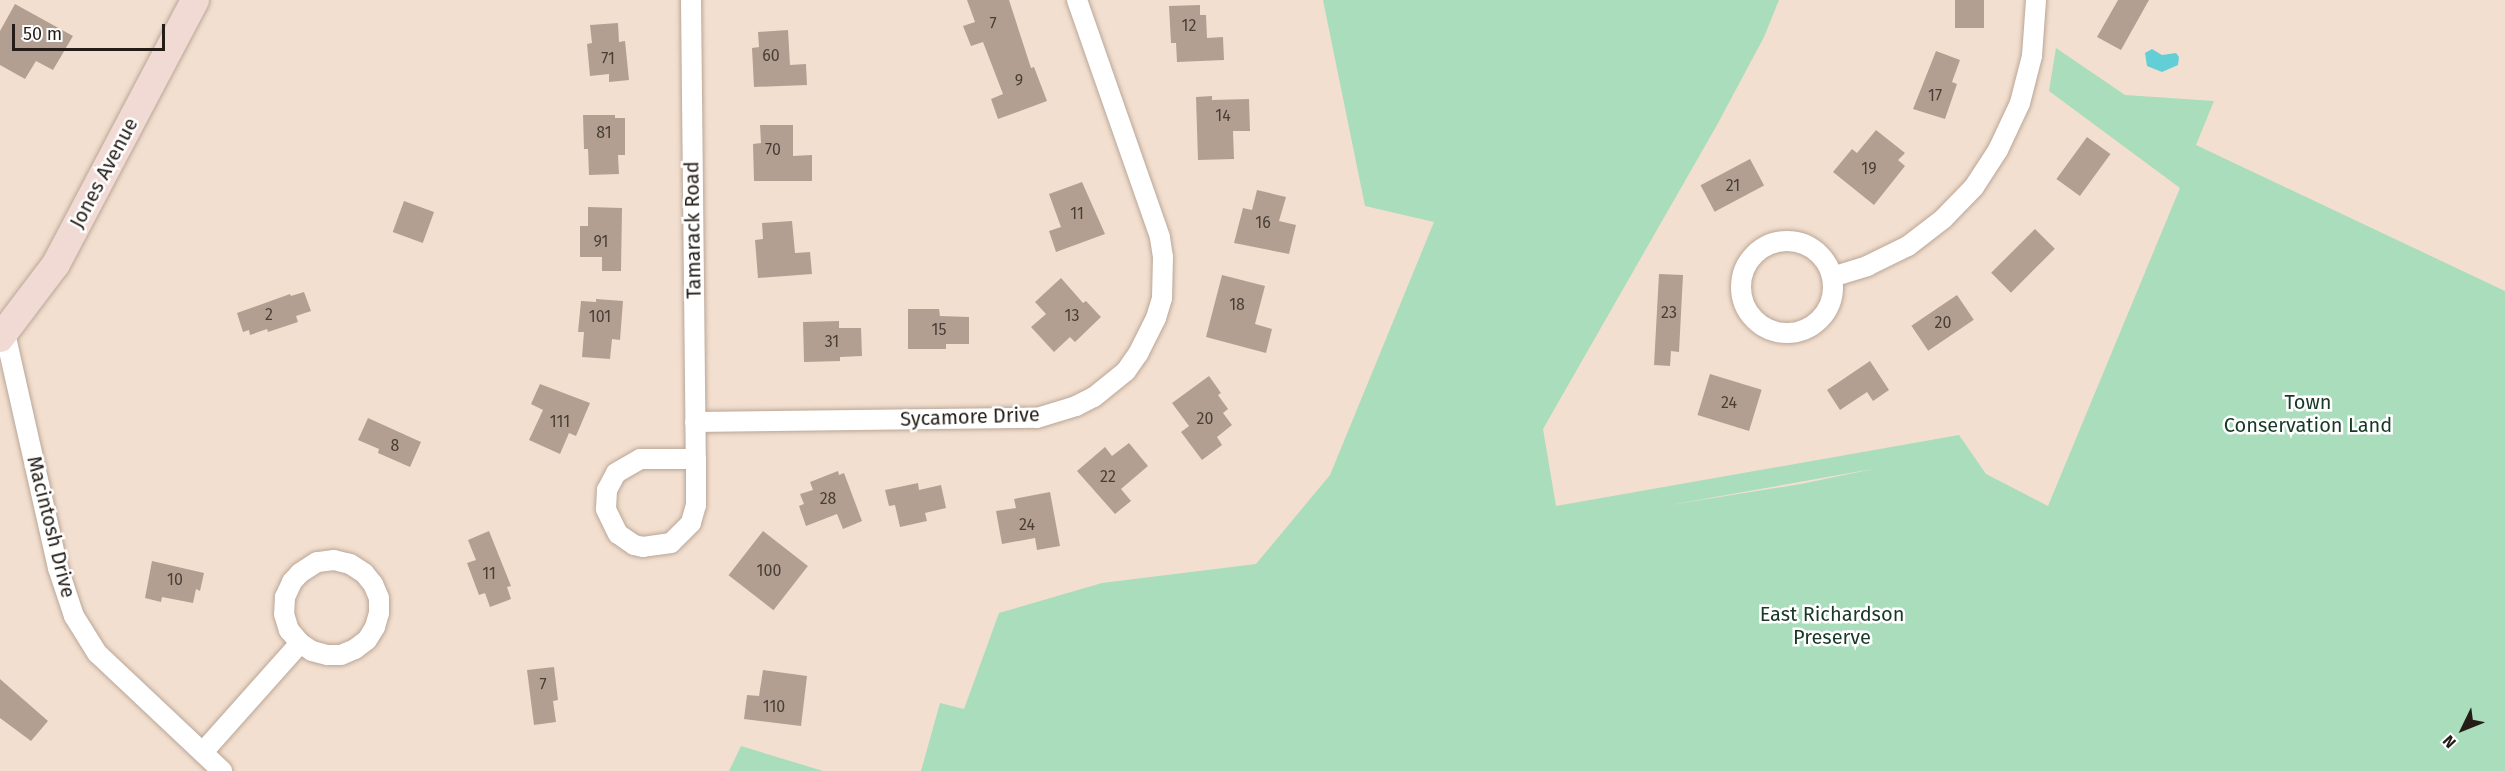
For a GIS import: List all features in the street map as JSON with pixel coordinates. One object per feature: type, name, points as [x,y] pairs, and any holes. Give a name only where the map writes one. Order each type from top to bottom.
[{"type":"street","name":"Jones Avenue","points":[[3,336],[56,264],[195,0]]},
{"type":"street","name":"Tamarack Road","points":[[691,0],[696,459],[695,515],[679,538],[662,546],[634,545],[618,534],[612,526],[606,509],[607,490],[616,473],[640,459],[696,459]]},
{"type":"street","name":"Sycamore Drive","points":[[695,422],[1037,418],[1076,406],[1103,391],[1126,371],[1138,354],[1156,318],[1162,298],[1163,257],[1160,237],[1077,0]]},
{"type":"street","points":[[1832,277],[1866,266],[1908,246],[1943,219],[1974,188],[1998,150],[2020,103],[2032,56],[2036,0]]},
{"type":"street","points":[[1779,242],[1799,243],[1808,247],[1823,259],[1832,277],[1832,297],[1823,315],[1816,323],[1799,332],[1769,330],[1753,318],[1743,302],[1741,282],[1747,263],[1761,249],[1779,242]]},
{"type":"street","name":"Macintosh Drive","points":[[3,336],[58,568],[74,616],[97,652],[222,771]]},
{"type":"street","points":[[334,560],[350,564],[364,573],[373,584],[379,598],[379,613],[375,627],[367,640],[355,649],[334,655],[312,651],[300,643],[290,630],[284,614],[285,597],[303,570],[317,562],[334,560]]},
{"type":"street","points":[[203,752],[300,643]]},
{"type":"green space","points":[[1323,0],[1779,0],[1764,37],[1717,125],[1543,429],[1556,506],[1959,435],[1986,474],[2048,506],[2180,188],[2049,91],[2056,48],[2125,95],[2214,101],[2196,145],[2505,291],[2505,771],[921,771],[940,703],[964,709],[999,613],[1102,583],[1256,564],[1330,475],[1434,222],[1365,206]],"holes":[[[1878,468],[1801,484],[1664,506]]]},
{"type":"green space","points":[[741,746],[823,771],[729,771]]},
{"type":"water","points":[[2152,49],[2162,55],[2176,53],[2179,57],[2178,65],[2162,72],[2147,66],[2145,53]]},
{"type":"building","points":[[967,0],[1009,0],[1031,68],[1034,67],[1047,101],[998,119],[991,99],[1003,94],[983,42],[971,46],[963,26],[975,22]]},
{"type":"building","points":[[1955,0],[1984,0],[1984,28],[1955,28]]},
{"type":"building","points":[[2118,0],[2149,0],[2121,50],[2097,37]]},
{"type":"building","points":[[15,4],[73,36],[53,70],[36,61],[25,79],[0,65],[0,31]]},
{"type":"building","points":[[1200,5],[1200,15],[1206,15],[1207,38],[1223,37],[1224,60],[1177,62],[1176,43],[1171,43],[1169,6]]},
{"type":"building","points":[[618,23],[619,42],[625,41],[629,80],[609,82],[609,74],[590,76],[587,44],[592,43],[590,25]]},
{"type":"building","points":[[788,30],[790,65],[806,64],[807,85],[754,87],[752,48],[759,47],[758,32]]},
{"type":"building","points":[[1936,51],[1960,60],[1952,82],[1957,84],[1945,119],[1913,109]]},
{"type":"building","points":[[1212,96],[1212,100],[1249,99],[1250,131],[1233,131],[1234,159],[1198,160],[1196,97]]},
{"type":"building","points":[[583,115],[615,115],[615,118],[625,118],[625,155],[618,155],[619,174],[589,175],[588,149],[584,149]]},
{"type":"building","points":[[760,125],[793,125],[793,156],[812,155],[812,181],[754,181],[753,144],[761,143]]},
{"type":"building","points":[[1876,130],[1905,153],[1898,160],[1905,166],[1874,205],[1833,172],[1852,149],[1857,153]]},
{"type":"building","points":[[2087,137],[2110,154],[2080,196],[2056,179]]},
{"type":"building","points":[[1750,159],[1764,185],[1715,212],[1701,185]]},
{"type":"building","points":[[1082,182],[1105,234],[1056,252],[1049,231],[1061,227],[1049,194]]},
{"type":"building","points":[[1257,190],[1286,197],[1279,221],[1296,225],[1289,254],[1234,243],[1243,208],[1252,210]]},
{"type":"building","points":[[404,201],[434,212],[423,243],[393,232]]},
{"type":"building","points":[[588,207],[622,208],[621,271],[602,271],[602,257],[580,257],[580,226],[588,226]]},
{"type":"building","points":[[792,221],[795,253],[810,252],[812,274],[758,278],[755,240],[763,239],[762,223]]},
{"type":"building","points":[[2035,229],[2055,249],[2011,293],[1991,273]]},
{"type":"building","points":[[1659,274],[1683,275],[1679,352],[1671,351],[1670,366],[1654,365]]},
{"type":"building","points":[[1222,275],[1265,286],[1255,324],[1272,329],[1266,353],[1206,337]]},
{"type":"building","points":[[1061,278],[1083,303],[1086,301],[1101,317],[1075,342],[1070,337],[1054,352],[1031,327],[1046,314],[1035,302]]},
{"type":"building","points":[[304,292],[311,311],[296,316],[298,322],[268,332],[267,329],[250,335],[249,330],[243,332],[237,313],[290,294],[291,296]]},
{"type":"building","points":[[1957,295],[1974,320],[1928,351],[1911,326]]},
{"type":"building","points":[[596,299],[623,301],[620,340],[612,339],[610,359],[582,357],[584,332],[578,332],[581,301],[596,302]]},
{"type":"building","points":[[908,309],[939,309],[940,316],[969,317],[969,344],[946,344],[946,349],[908,349]]},
{"type":"building","points":[[839,321],[839,328],[861,328],[862,356],[840,357],[840,361],[804,362],[803,322]]},
{"type":"building","points":[[1870,361],[1889,390],[1873,401],[1867,392],[1840,410],[1827,390]]},
{"type":"building","points":[[1710,374],[1762,390],[1749,431],[1697,415]]},
{"type":"building","points":[[1209,376],[1221,393],[1218,395],[1228,409],[1223,413],[1232,425],[1217,437],[1222,445],[1202,460],[1181,432],[1189,426],[1172,403]]},
{"type":"building","points":[[540,384],[590,403],[576,436],[569,433],[560,454],[529,440],[543,410],[531,404]]},
{"type":"building","points":[[368,418],[421,442],[410,467],[378,453],[379,449],[358,440]]},
{"type":"building","points":[[1129,443],[1148,466],[1121,489],[1131,501],[1115,514],[1077,471],[1105,447],[1112,456]]},
{"type":"building","points":[[838,471],[839,475],[844,473],[862,521],[843,529],[837,514],[806,526],[799,506],[804,504],[800,494],[813,490],[810,482]]},
{"type":"building","points":[[918,483],[919,490],[941,485],[946,508],[925,513],[927,521],[900,527],[895,505],[889,506],[885,490]]},
{"type":"building","points":[[1050,492],[1060,546],[1037,550],[1035,538],[1002,544],[996,511],[1016,508],[1014,499]]},
{"type":"building","points":[[489,531],[511,586],[507,587],[511,599],[490,607],[485,593],[479,595],[467,563],[476,560],[468,540]]},
{"type":"building","points":[[763,531],[808,566],[773,610],[729,575]]},
{"type":"building","points":[[152,561],[204,573],[200,591],[196,589],[193,603],[162,597],[161,602],[145,598]]},
{"type":"building","points":[[554,667],[558,700],[553,701],[556,722],[534,725],[527,670]]},
{"type":"building","points":[[763,670],[807,676],[801,726],[744,719],[747,695],[759,696]]},
{"type":"building","points":[[0,679],[48,721],[31,741],[0,718]]},
{"type":"park label","name":"Town Conservation Land","points":[[2308,414]]},
{"type":"park label","name":"East Richardson Preserve","points":[[1832,626]]}]
